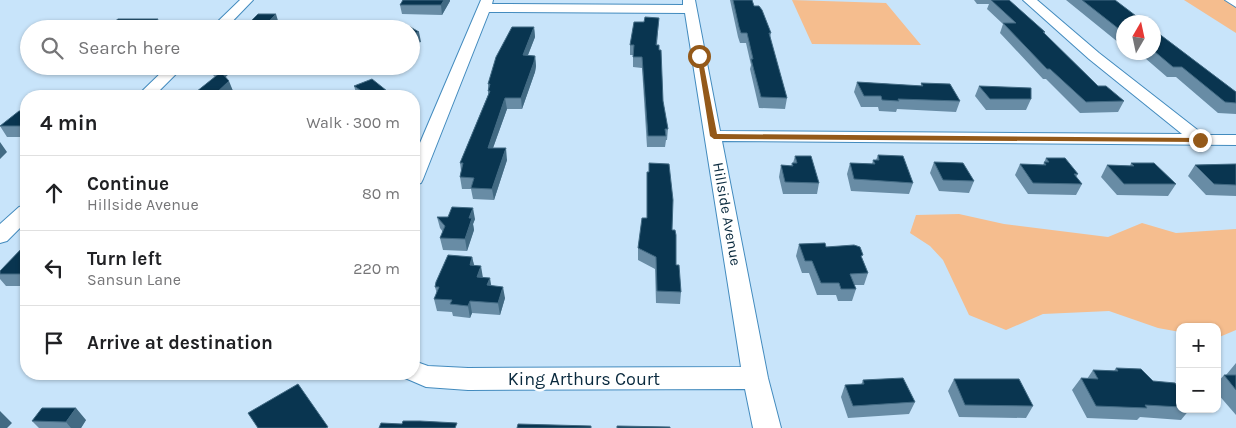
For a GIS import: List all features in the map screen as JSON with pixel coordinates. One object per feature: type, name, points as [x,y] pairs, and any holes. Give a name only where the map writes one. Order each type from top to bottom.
[{"type":"street","points":[[226,20],[247,0]]},
{"type":"street","points":[[1030,0],[1094,56],[1200,140]]},
{"type":"street","points":[[1230,0],[1236,3]]},
{"type":"street","points":[[420,164],[485,4],[690,5]]},
{"type":"street","name":"Hillside Avenue","points":[[690,5],[755,378],[767,428]]},
{"type":"street","points":[[151,90],[167,75]]},
{"type":"street","points":[[714,136],[1236,140]]},
{"type":"street","points":[[0,236],[20,216]]},
{"type":"street","name":"King Arthurs Court","points":[[420,374],[426,376],[468,379],[755,378]]},
{"type":"shaded area","points":[[792,0],[886,3],[921,45],[812,44]]},
{"type":"shaded area","points":[[1184,0],[1236,0],[1236,33]]},
{"type":"shaded area","points":[[959,214],[1004,224],[1108,237],[1142,223],[1176,233],[1236,229],[1236,330],[1221,336],[1221,323],[1176,323],[1176,331],[1158,328],[1109,311],[1043,314],[1006,330],[969,315],[943,260],[930,246],[910,233],[916,215]]},
{"type":"building","points":[[403,0],[444,0],[441,5],[400,5]]},
{"type":"building","points":[[733,0],[752,0],[754,6],[759,6],[762,10],[771,33],[769,33],[787,98],[761,97],[751,59],[753,59],[747,33],[741,33]]},
{"type":"building","points":[[991,0],[1009,0],[1045,32],[1043,32],[1098,86],[1106,86],[1124,101],[1086,102],[1050,69],[1047,69],[1003,23],[1016,23]]},
{"type":"building","points":[[1082,0],[1115,0],[1135,15],[1116,15],[1116,27]]},
{"type":"building","points":[[258,14],[276,14],[270,20],[252,20]]},
{"type":"building","points":[[645,17],[659,18],[656,45],[659,45],[659,50],[661,50],[663,101],[668,129],[665,129],[666,136],[648,136],[642,57],[633,57],[634,45],[630,45],[634,22],[644,22]]},
{"type":"building","points":[[118,19],[158,19],[157,20],[117,20]]},
{"type":"building","points":[[512,27],[534,27],[523,55],[535,56],[534,62],[521,98],[505,98],[488,148],[506,148],[492,189],[471,188],[474,178],[460,177],[463,163],[460,163],[490,91],[488,91],[490,84],[488,84],[496,57]]},
{"type":"building","points":[[1161,35],[1236,92],[1236,103],[1225,102],[1182,67],[1173,67],[1161,57]]},
{"type":"building","points":[[217,75],[224,75],[229,81],[219,90],[198,90]]},
{"type":"building","points":[[372,79],[386,90],[360,90],[354,86]]},
{"type":"building","points":[[857,82],[923,86],[921,83],[950,84],[960,101],[882,100],[881,96],[864,96]]},
{"type":"building","points":[[979,86],[1031,88],[1031,99],[990,99]]},
{"type":"building","points":[[19,111],[20,111],[20,126],[0,126]]},
{"type":"building","points":[[878,155],[903,156],[913,183],[854,179],[850,163],[875,164],[873,160],[879,160]]},
{"type":"building","points":[[795,156],[811,156],[819,183],[785,182],[781,165],[793,166],[792,163],[797,163]]},
{"type":"building","points":[[1046,158],[1065,158],[1078,174],[1074,174],[1082,184],[1033,183],[1020,164],[1046,165],[1044,162],[1049,162]]},
{"type":"building","points":[[934,162],[963,163],[974,181],[943,180]]},
{"type":"building","points":[[649,163],[669,164],[673,200],[672,230],[675,230],[676,235],[676,265],[679,265],[681,292],[657,291],[656,257],[638,248],[642,218],[647,218],[647,172],[649,172]]},
{"type":"building","points":[[1131,163],[1154,163],[1176,184],[1124,184],[1107,165],[1134,166]]},
{"type":"building","points":[[1236,164],[1236,185],[1214,184],[1195,165]]},
{"type":"building","points":[[452,207],[473,208],[469,218],[472,218],[465,239],[440,238],[445,226],[437,217],[448,217]]},
{"type":"building","points":[[825,243],[826,247],[854,245],[860,247],[863,255],[861,256],[868,273],[850,274],[856,289],[841,289],[839,283],[821,283],[812,261],[805,261],[799,244]]},
{"type":"building","points":[[20,250],[20,274],[0,274],[0,271]]},
{"type":"building","points":[[448,255],[472,257],[470,265],[481,266],[477,277],[490,278],[487,285],[503,287],[498,303],[470,301],[468,306],[450,304],[452,300],[434,299],[439,287],[435,287],[436,282]]},
{"type":"building","points":[[1116,368],[1141,369],[1153,381],[1175,383],[1176,407],[1145,405],[1147,408],[1096,406],[1081,378],[1098,379],[1093,370],[1118,371]]},
{"type":"building","points":[[1224,375],[1236,375],[1236,390]]},
{"type":"building","points":[[903,378],[915,402],[853,406],[845,385],[864,384],[863,380]]},
{"type":"building","points":[[954,379],[1019,379],[1033,406],[965,405]]},
{"type":"building","points":[[298,384],[328,427],[258,428],[248,413]]},
{"type":"building","points":[[42,408],[76,408],[66,422],[32,421]]},
{"type":"building","points":[[403,421],[457,423],[455,428],[379,428],[381,423],[402,424]]},
{"type":"building","points":[[518,424],[591,426],[591,428],[517,428]]},
{"type":"building","points":[[617,426],[670,427],[670,428],[617,428]]},
{"type":"route","points":[[699,56],[714,136],[1200,140]]}]
